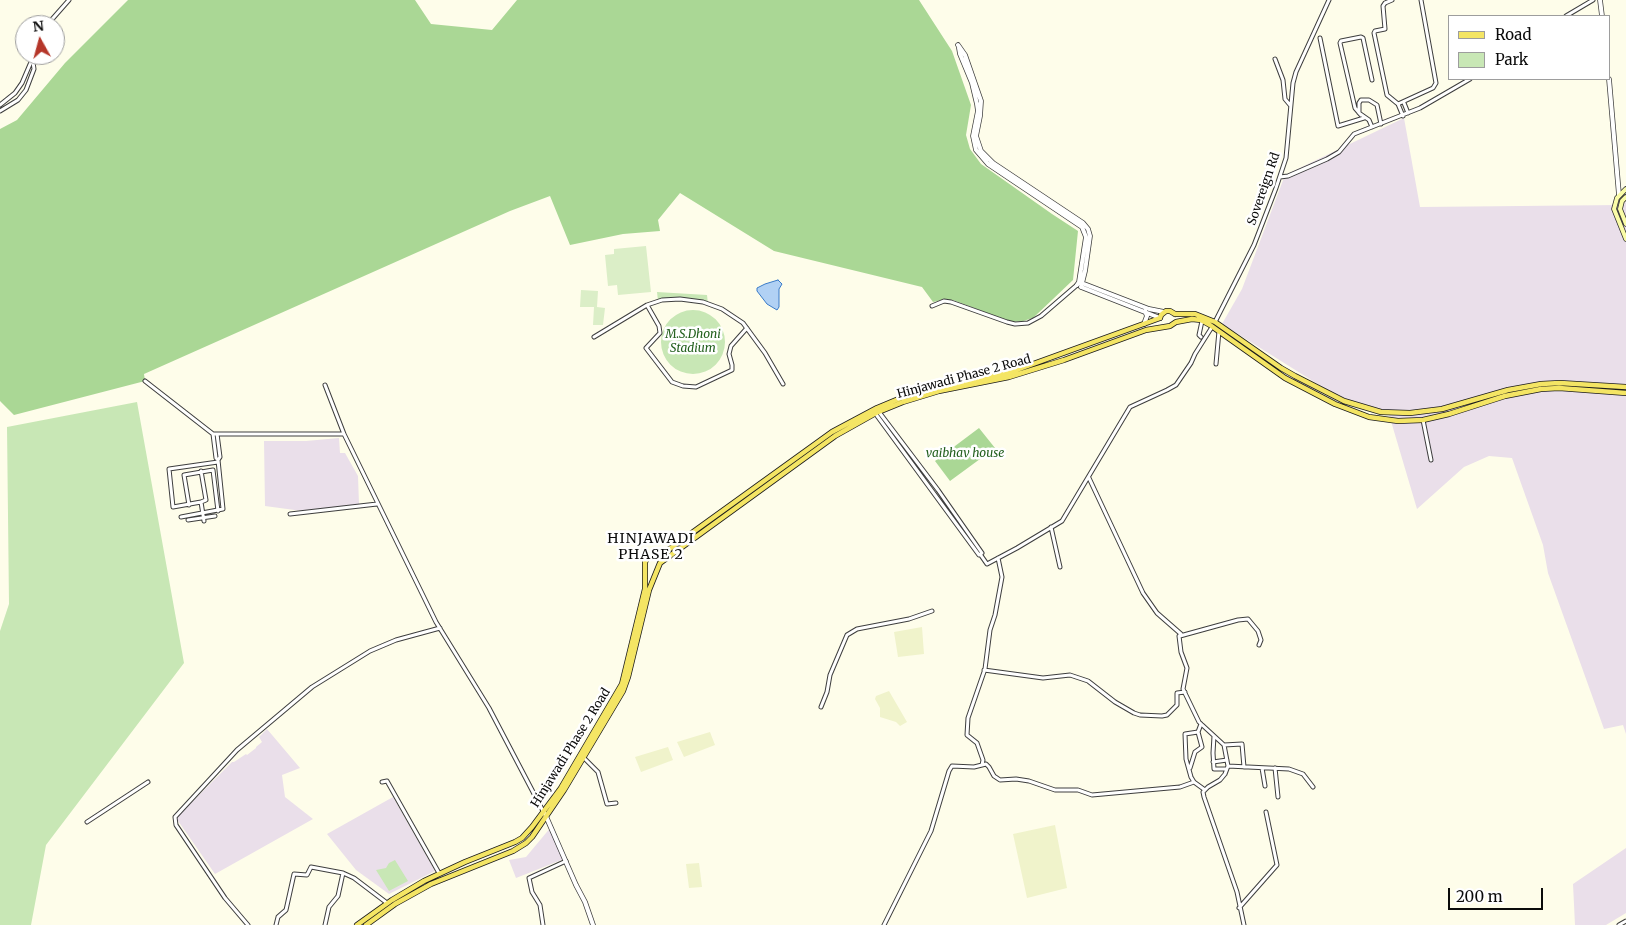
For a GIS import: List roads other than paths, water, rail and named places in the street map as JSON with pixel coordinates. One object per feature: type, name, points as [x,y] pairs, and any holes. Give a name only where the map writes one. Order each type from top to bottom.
[{"type":"main road","points":[[1626,189],[1619,195],[1614,209],[1626,239]]},
{"type":"main road","points":[[1619,195],[1622,201]]},
{"type":"main road","points":[[1626,197],[1622,201],[1620,208],[1626,224]]},
{"type":"main road","points":[[1626,387],[1560,383],[1541,384],[1508,390],[1442,409],[1410,413],[1381,412],[1344,401],[1295,376],[1214,324],[1195,314],[1175,314],[1170,311],[1164,312],[1160,318],[1162,324],[1166,326],[1172,326],[1176,322],[1192,319],[1214,324],[1219,331],[1285,378],[1351,411],[1368,417],[1423,420],[1534,390],[1559,388],[1626,393]]},
{"type":"main road","points":[[1175,314],[1176,322]]},
{"type":"main road","name":"Hinjawadi Phase 2 Road","points":[[656,556],[671,548],[835,436],[876,411],[916,393],[1011,372],[1160,318]]},
{"type":"main road","name":"Hinjawadi Phase 2 Road","points":[[876,411],[922,396],[1012,376],[1064,360],[1146,330],[1166,326]]},
{"type":"main road","name":"Hinjawadi Phase 2 Road","points":[[660,563],[729,509]]},
{"type":"main road","points":[[650,556],[656,556],[660,563],[657,570],[651,571],[646,568],[645,562],[650,556]]},
{"type":"main road","name":"Hinjawadi Phase 2 Road","points":[[357,925],[410,888],[522,838],[544,812],[561,788],[619,693],[643,597],[646,568]]},
{"type":"main road","name":"Hinjawadi Phase 2 Road","points":[[366,925],[395,904],[442,878],[520,847],[532,837],[547,817],[584,758],[628,676],[649,590],[657,570]]},
{"type":"main road","points":[[440,873],[442,878]]},
{"type":"street","points":[[56,15],[69,0]]},
{"type":"street","name":"Sovereign Rd","points":[[998,558],[1062,521],[1130,407],[1176,385],[1191,363],[1214,324],[1254,245],[1280,177],[1286,158],[1296,72],[1328,0]]},
{"type":"street","points":[[1392,0],[1385,3],[1384,6],[1385,29],[1375,31],[1374,34],[1387,94],[1398,104],[1403,116]]},
{"type":"street","points":[[1398,104],[1433,88],[1436,83],[1421,0]]},
{"type":"street","points":[[1568,15],[1593,0]]},
{"type":"street","points":[[1600,0],[1602,15]]},
{"type":"street","points":[[1320,38],[1338,126],[1364,118]]},
{"type":"street","points":[[1372,80],[1363,38],[1341,42],[1354,108],[1364,118],[1369,120],[1372,127]]},
{"type":"street","points":[[932,306],[944,301],[951,302],[1007,322],[1015,324],[1028,323],[1040,317],[1080,285],[1084,256],[1086,232],[1080,225],[988,164],[979,154],[972,136],[978,104],[970,72],[960,54],[959,46]]},
{"type":"street","points":[[1275,59],[1283,80],[1285,99],[1291,106]]},
{"type":"street","points":[[0,105],[15,94],[31,65]]},
{"type":"street","points":[[0,111],[18,100],[26,90],[34,69],[33,65]]},
{"type":"street","points":[[1280,177],[1288,176],[1340,152],[1354,134],[1420,108],[1468,80]]},
{"type":"street","points":[[1610,80],[1619,195]]},
{"type":"street","points":[[1361,115],[1358,103],[1361,100],[1376,104],[1381,124]]},
{"type":"street","points":[[1404,102],[1408,113]]},
{"type":"street","points":[[1080,285],[1160,318]]},
{"type":"street","points":[[1080,285],[1149,309],[1164,312]]},
{"type":"street","points":[[594,337],[647,305],[662,300],[680,299],[703,302],[722,309],[744,323],[783,384]]},
{"type":"street","points":[[647,305],[660,330],[657,338],[646,348],[672,382],[684,386],[696,388],[732,370],[729,354],[731,346],[747,328]]},
{"type":"street","points":[[1144,324],[1147,316],[1145,311]]},
{"type":"street","points":[[1201,337],[1199,334],[1202,321]]},
{"type":"street","points":[[1216,364],[1219,331]]},
{"type":"street","points":[[145,381],[215,434],[344,434]]},
{"type":"street","points":[[325,385],[344,434],[377,504],[440,628],[489,708],[547,817],[585,902],[593,925]]},
{"type":"street","points":[[876,411],[948,505],[982,553],[980,554]]},
{"type":"street","points":[[876,411],[974,549],[987,564],[998,558],[1002,577],[995,615],[990,630],[984,670],[968,718],[967,735],[976,743],[983,760],[982,765]]},
{"type":"street","points":[[1423,420],[1431,460]]},
{"type":"street","points":[[181,517],[223,509],[218,461],[220,457],[215,434]]},
{"type":"street","points":[[201,471],[206,500],[174,507],[168,470],[170,468],[218,461]]},
{"type":"street","points":[[187,465],[188,474]]},
{"type":"street","points":[[189,504],[184,476],[213,470],[218,511]]},
{"type":"street","points":[[1089,478],[1143,593],[1157,614],[1181,634],[1179,636],[1181,652],[1187,668],[1185,692],[1201,724],[1224,745],[1227,767],[1220,780],[1203,792],[1231,873],[1244,925]]},
{"type":"street","points":[[216,490],[221,490]]},
{"type":"street","points":[[201,502],[204,519]]},
{"type":"street","points":[[290,514],[377,504]]},
{"type":"street","points":[[944,508],[948,505]]},
{"type":"street","points":[[192,515],[190,520],[215,516]]},
{"type":"street","points":[[1051,527],[1060,567]]},
{"type":"street","points":[[821,706],[830,675],[847,635],[869,626],[909,619],[932,611]]},
{"type":"street","points":[[1179,636],[1248,619],[1258,630],[1261,640],[1259,646]]},
{"type":"street","points":[[248,925],[225,898],[176,825],[175,817],[237,750],[312,687],[370,651],[396,640],[440,628]]},
{"type":"street","points":[[984,670],[1043,678],[1070,675],[1088,681],[1115,702],[1134,714],[1140,715],[1166,715],[1176,705],[1176,693],[1185,692]]},
{"type":"street","points":[[1201,724],[1198,732],[1202,747],[1194,752],[1190,777],[1205,790]]},
{"type":"street","points":[[1190,770],[1186,760],[1185,734],[1198,732]]},
{"type":"street","points":[[1214,736],[1214,769],[1227,767],[1289,768],[1303,774],[1313,787]]},
{"type":"street","points":[[1224,745],[1242,744],[1244,767]]},
{"type":"street","points":[[584,758],[598,772],[608,804],[616,803]]},
{"type":"street","points":[[1213,762],[1227,760]]},
{"type":"street","points":[[884,925],[931,831],[952,766],[974,767],[986,764],[994,776],[1000,780],[1016,779],[1029,781],[1055,790],[1078,790],[1092,795],[1180,787],[1194,782]]},
{"type":"street","points":[[1262,768],[1265,786]]},
{"type":"street","points":[[1275,768],[1278,797]]},
{"type":"street","points":[[382,782],[387,781],[440,873]]},
{"type":"street","points":[[87,822],[148,782]]},
{"type":"street","points":[[104,804],[108,809]]},
{"type":"street","points":[[1239,908],[1277,865],[1266,812]]},
{"type":"street","points":[[543,925],[540,906],[532,892],[529,878],[566,860]]},
{"type":"street","points":[[276,925],[278,917],[285,912],[294,874],[307,875],[309,868],[312,867],[343,873],[354,878],[387,903]]},
{"type":"street","points":[[325,925],[329,907],[338,896],[343,873]]},
{"type":"street","points":[[1619,925],[1626,921]]},
{"type":"water","points":[[778,280],[782,284],[779,289],[779,307],[777,310],[767,304],[757,291],[757,288]]},
{"type":"district","name":"HINJAWADI PHASE 2","points":[[651,548]]},
{"type":"park label","name":"M.S.Dhoni Stadium","points":[[693,342]]},
{"type":"park label","name":"vaibhav house","points":[[965,454]]}]
